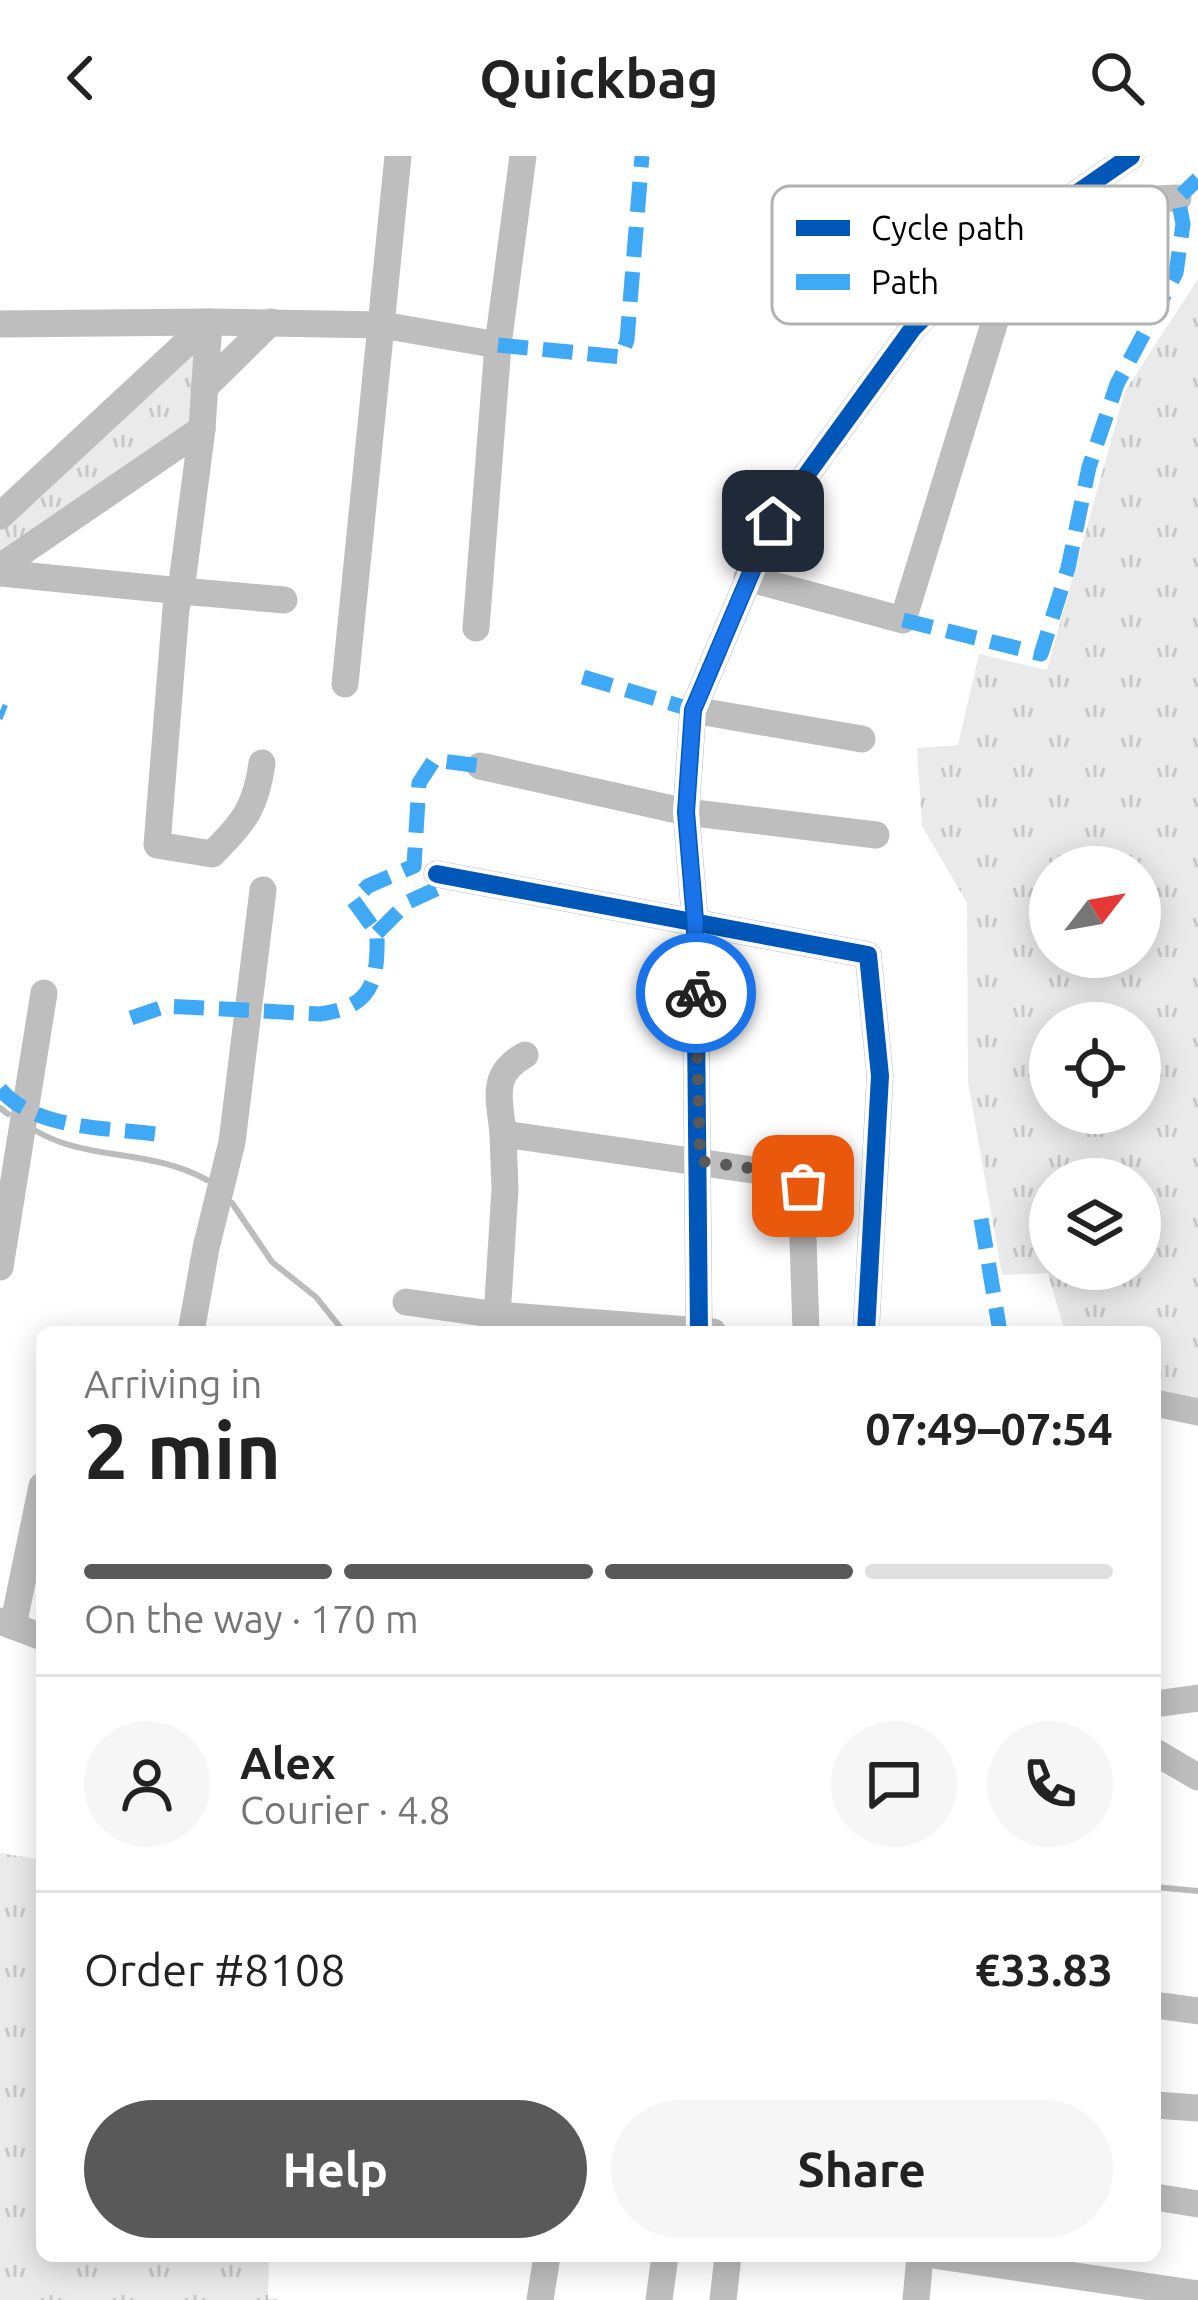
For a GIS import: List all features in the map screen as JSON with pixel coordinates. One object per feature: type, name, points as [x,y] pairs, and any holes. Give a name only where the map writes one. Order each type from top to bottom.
[{"type":"street","points":[[345,684],[398,156]]},
{"type":"street","points":[[476,628],[499,344],[523,156]]},
{"type":"street","points":[[1090,186],[1131,156]]},
{"type":"street","points":[[1168,198],[1178,198]]},
{"type":"street","points":[[0,515],[209,322]]},
{"type":"street","points":[[209,322],[202,429],[176,608],[157,845],[212,854],[238,830],[257,799],[262,763]]},
{"type":"street","points":[[205,388],[272,322]]},
{"type":"street","points":[[155,323],[159,368]]},
{"type":"street","points":[[0,324],[382,325],[499,344]]},
{"type":"street","points":[[704,1326],[695,920],[686,812],[693,710],[773,521],[917,324]]},
{"type":"street","points":[[747,578],[903,620],[994,324]]},
{"type":"street","points":[[0,570],[202,429]]},
{"type":"street","points":[[52,578],[56,529]]},
{"type":"street","points":[[0,570],[284,600]]},
{"type":"street","points":[[693,710],[862,739]]},
{"type":"street","points":[[480,766],[686,812],[876,835]]},
{"type":"street","points":[[437,874],[868,955],[880,1076],[866,1326]]},
{"type":"street","points":[[192,1326],[232,1142],[263,890]]},
{"type":"street","points":[[0,1267],[44,993]]},
{"type":"street","points":[[497,1324],[505,1190],[498,1085],[509,1064],[525,1055]]},
{"type":"street","points":[[503,1134],[801,1177],[806,1326]]},
{"type":"street","points":[[406,1302],[497,1324],[556,1326]]},
{"type":"street","points":[[1161,1404],[1198,1412]]},
{"type":"street","points":[[36,1510],[7,1624],[36,1635]]},
{"type":"street","points":[[1161,1703],[1198,1698]]},
{"type":"street","points":[[1161,1755],[1198,1777]]},
{"type":"street","points":[[1161,2006],[1198,2011]]},
{"type":"street","points":[[1161,2105],[1198,2108]]},
{"type":"street","points":[[1161,2199],[1198,2204]]},
{"type":"street","points":[[540,2300],[546,2262]]},
{"type":"street","points":[[659,2300],[664,2262]]},
{"type":"street","points":[[723,2300],[727,2262]]},
{"type":"street","points":[[916,2300],[919,2262]]},
{"type":"street","points":[[981,2262],[1198,2294]]},
{"type":"green space","points":[[1198,279],[1198,1401],[1161,1395],[1161,1326],[1063,1326],[1053,1290],[1161,1290],[1161,1158],[1029,1158],[1029,1274],[1002,1275],[968,1082],[967,903],[922,826],[917,748],[958,745],[979,654],[1047,670],[1125,391]]},
{"type":"green space","points":[[201,340],[193,423],[0,557],[0,528]]},
{"type":"green space","points":[[0,1853],[36,1859],[36,2262],[269,2262],[268,2298],[280,2300],[0,2300]]},
{"type":"waterway","points":[[0,1108],[8,1114]]},
{"type":"waterway","points":[[36,1131],[77,1147],[163,1163],[207,1180]]},
{"type":"waterway","points":[[232,1203],[272,1262],[316,1297],[339,1326]]},
{"type":"waterway","points":[[1161,1888],[1198,1891]]},
{"type":"marked path","points":[[498,345],[621,357],[627,340],[642,156]]},
{"type":"marked path","points":[[1168,288],[1176,273],[1183,224],[1178,198],[1198,179]]},
{"type":"marked path","points":[[903,620],[1041,654],[1068,568],[1089,467],[1117,384],[1149,324]]},
{"type":"marked path","points":[[583,677],[693,710]]},
{"type":"marked path","points":[[0,711],[5,713]]},
{"type":"marked path","points":[[131,1018],[166,1006],[320,1014],[362,998],[373,978],[377,933],[353,900],[368,886],[414,866],[419,783],[434,760],[480,766]]},
{"type":"marked path","points":[[377,933],[408,902],[456,880]]},
{"type":"marked path","points":[[0,1089],[15,1103],[53,1120],[162,1135]]},
{"type":"marked path","points":[[981,1219],[999,1326]]},
{"type":"cycle path","points":[[1088,186],[1131,156]]},
{"type":"cycle path","points":[[699,1326],[695,920],[686,812],[693,710],[773,521],[917,324]]},
{"type":"cycle path","points":[[437,874],[868,955],[880,1076],[866,1326]]},
{"type":"way so far","points":[[696,993],[700,1161],[793,1174],[801,1177],[803,1186]]},
{"type":"route","points":[[696,993],[686,812],[693,710],[773,521]]}]
